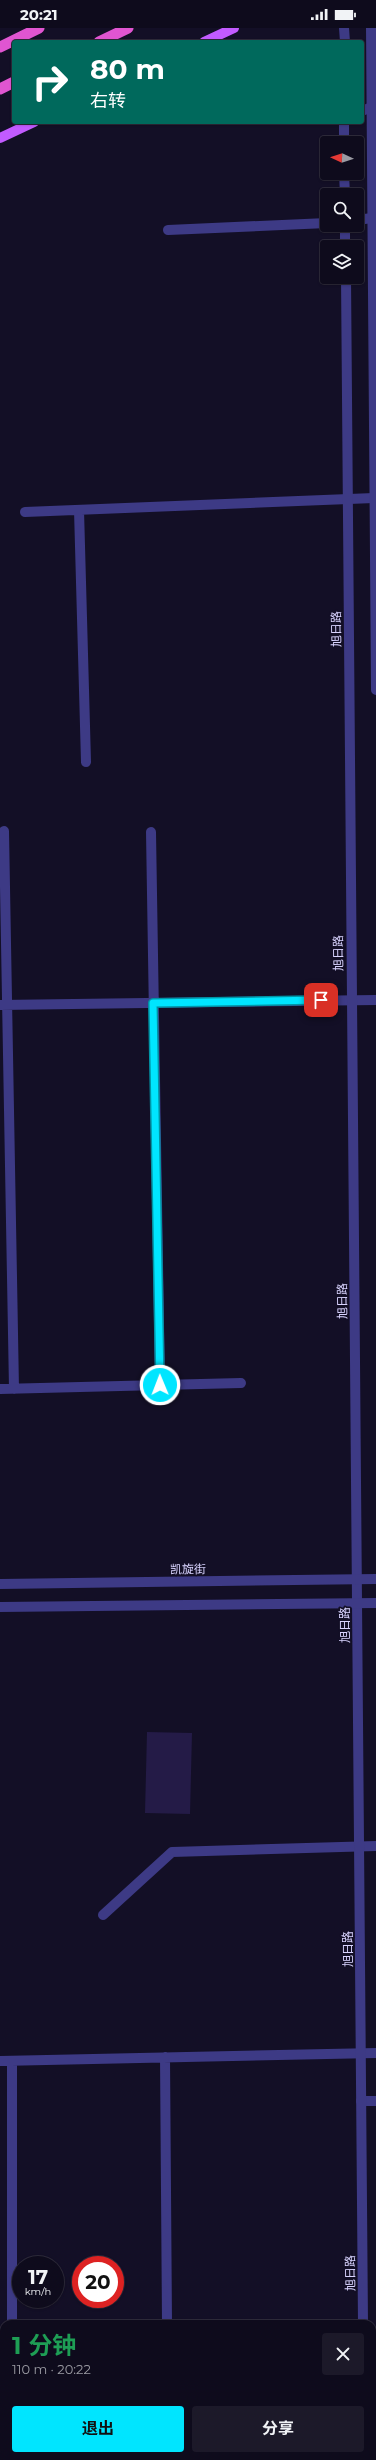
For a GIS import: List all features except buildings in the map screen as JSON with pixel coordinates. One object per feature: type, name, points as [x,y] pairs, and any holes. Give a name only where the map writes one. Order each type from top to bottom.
[{"type":"highway","points":[[13,40],[39,28]]},
{"type":"highway","points":[[102,40],[128,28]]},
{"type":"highway","points":[[0,46],[12,40]]},
{"type":"highway","points":[[0,89],[12,83]]},
{"type":"main road","points":[[208,40],[234,28]]},
{"type":"main road","points":[[0,138],[30,124]]},
{"type":"street","points":[[344,28],[345,40]]},
{"type":"street","points":[[371,28],[370,108],[376,690]]},
{"type":"street","points":[[344,124],[344,136]]},
{"type":"street","points":[[364,219],[372,218]]},
{"type":"street","points":[[168,230],[320,223]]},
{"type":"street","name":"旭日路","points":[[346,284],[363,2320]]},
{"type":"street","points":[[24,512],[374,498]]},
{"type":"street","points":[[79,510],[86,762]]},
{"type":"street","points":[[4,831],[3,1005],[14,1389]]},
{"type":"street","points":[[151,832],[160,1385]]},
{"type":"street","points":[[3,1005],[376,1000]]},
{"type":"street","points":[[0,1389],[241,1383]]},
{"type":"street","name":"凯旋街","points":[[0,1584],[376,1579]]},
{"type":"street","points":[[0,1607],[376,1603]]},
{"type":"street","points":[[103,1915],[172,1852],[376,1846]]},
{"type":"street","points":[[0,2061],[376,2053]]},
{"type":"street","points":[[165,2057],[167,2320]]},
{"type":"street","points":[[12,2061],[12,2320]]},
{"type":"street","points":[[361,2101],[376,2101]]},
{"type":"route","points":[[160,1385],[153,1003],[321,1000]]}]
